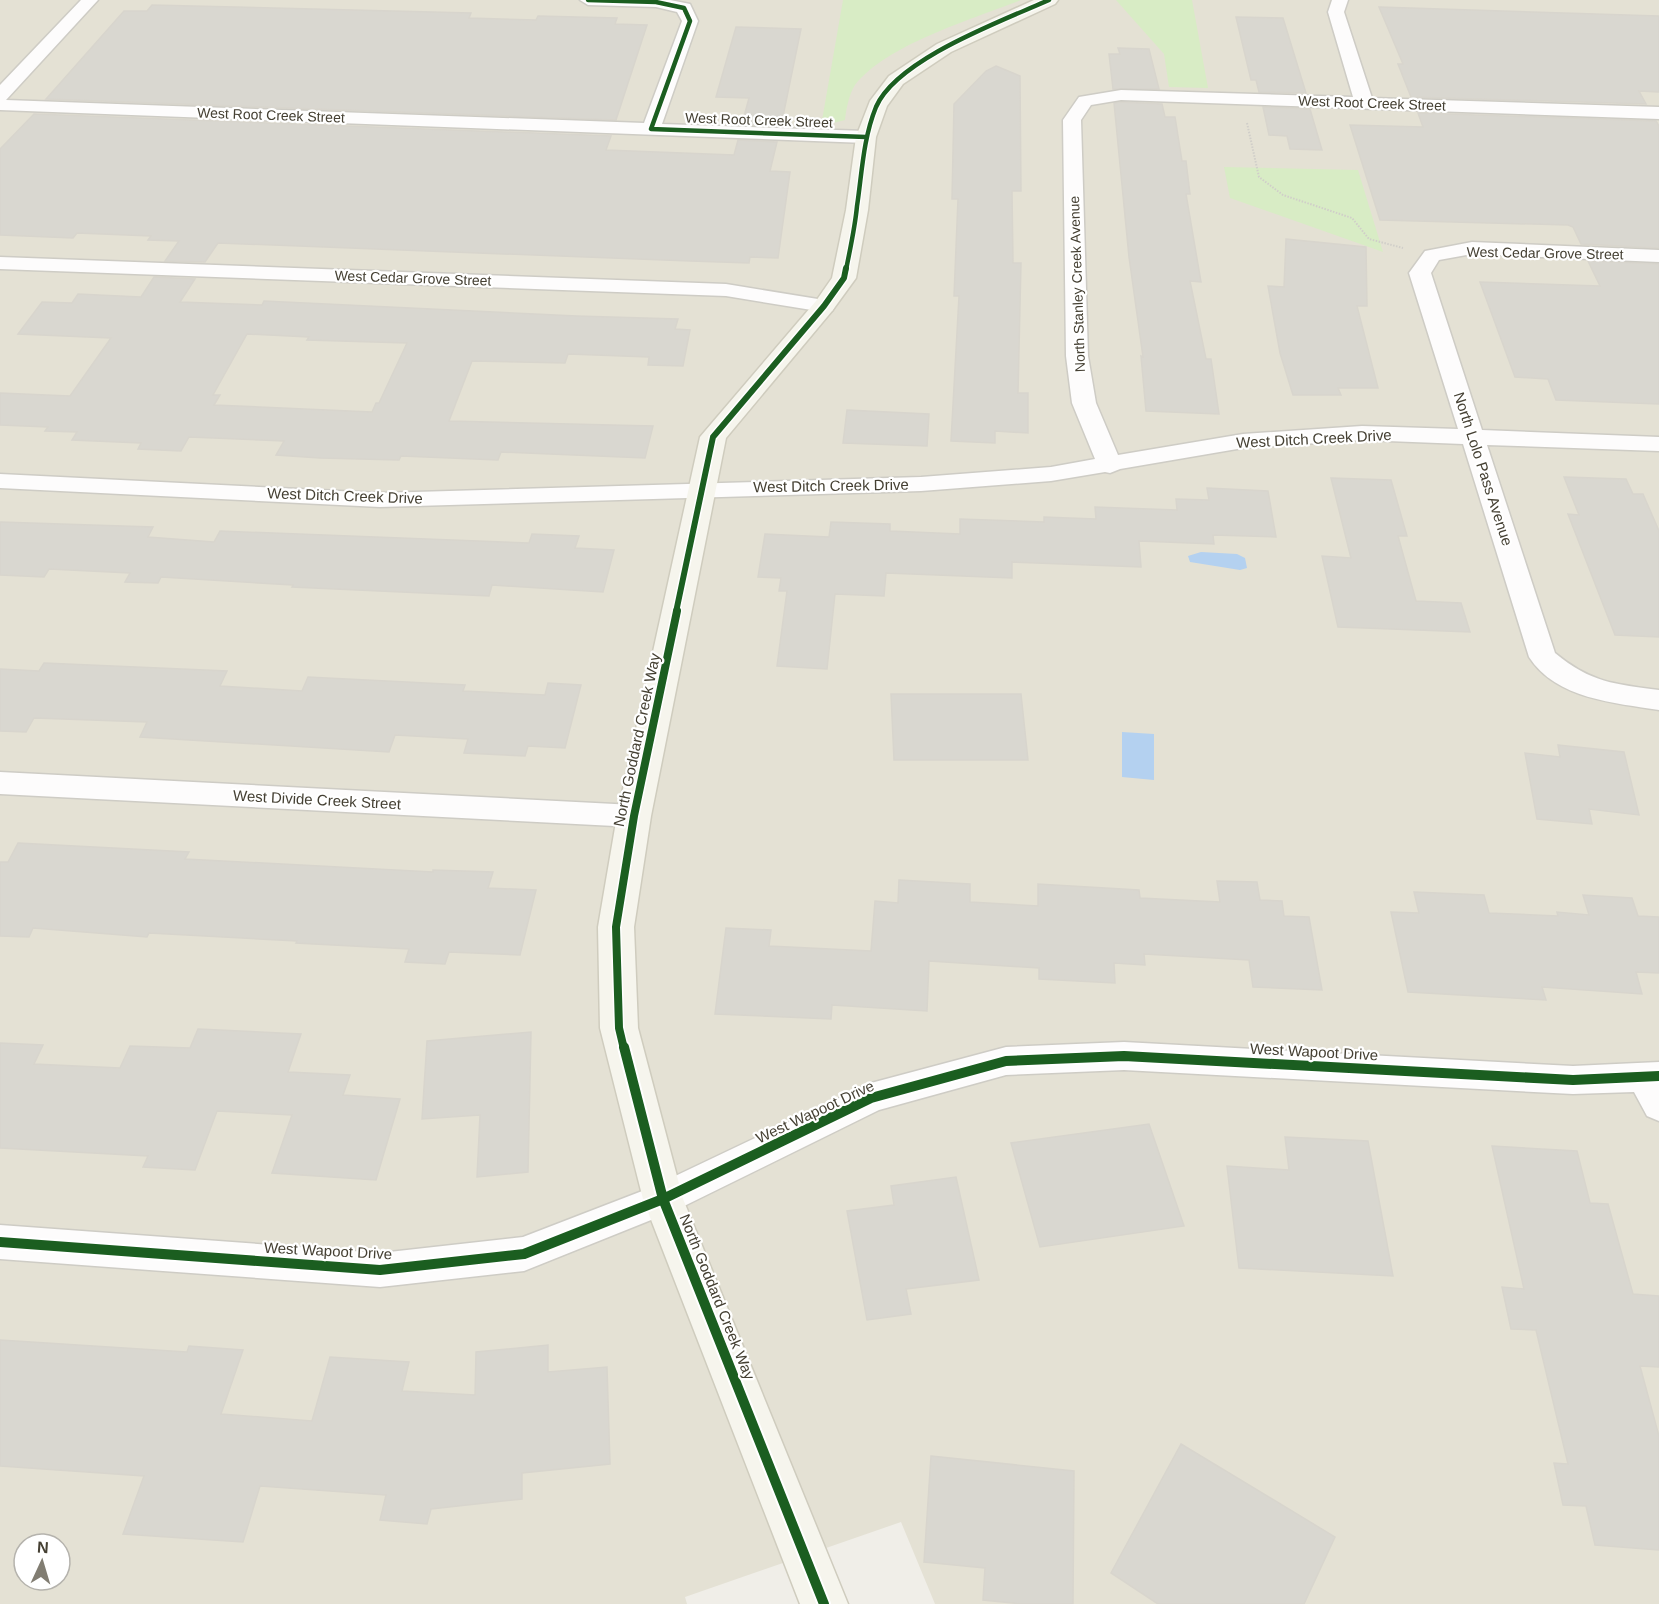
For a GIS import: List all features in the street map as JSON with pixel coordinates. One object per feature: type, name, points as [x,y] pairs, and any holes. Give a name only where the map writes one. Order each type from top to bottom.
[{"type":"street","points":[[0,96],[90,0]]},
{"type":"street","points":[[588,0],[656,2],[684,8],[690,21],[651,129]]},
{"type":"street","name":"North Goddard Creek Way","points":[[824,1604],[663,1199],[619,1028],[616,927],[634,816],[713,437],[824,306],[844,278],[857,210],[866,137],[876,105],[896,80],[944,48],[1049,0]]},
{"type":"street","points":[[1340,0],[1336,12],[1364,104]]},
{"type":"street","name":"West Root Creek Street","points":[[1085,101],[1121,95],[1659,113]]},
{"type":"street","name":"North Stanley Creek Avenue","points":[[1085,101],[1072,120],[1077,356],[1084,402],[1110,466]]},
{"type":"street","name":"West Root Creek Street","points":[[0,105],[866,137]]},
{"type":"street","name":"West Cedar Grove Street","points":[[1432,255],[1472,248],[1659,256]]},
{"type":"street","name":"North Lolo Pass Avenue","points":[[1432,255],[1420,273],[1543,657],[1565,676],[1599,691],[1659,700]]},
{"type":"street","name":"West Cedar Grove Street","points":[[0,263],[726,290],[824,306]]},
{"type":"street","name":"West Ditch Creek Drive","points":[[0,481],[380,500],[539,497],[703,489],[921,484],[1050,474],[1110,466],[1243,441],[1362,433],[1659,444]]},
{"type":"street","name":"West Divide Creek Street","points":[[0,783],[634,816]]},
{"type":"street","name":"West Wapoot Drive","points":[[0,1242],[380,1270],[524,1254],[663,1199],[871,1098],[1006,1061],[1124,1056],[1573,1080],[1654,1087]]},
{"type":"path","points":[[1241,99],[1259,177],[1283,195],[1352,218],[1369,239],[1432,255]]},
{"type":"shaded area","points":[[0,0],[1659,0],[1659,1604],[935,1604],[901,1522],[685,1597],[687,1604],[0,1604]]},
{"type":"green space","points":[[843,0],[1021,0],[932,34],[888,57],[869,70],[855,85],[849,97],[845,120],[821,126]]},
{"type":"green space","points":[[1116,0],[1192,0],[1208,88],[1169,87],[1164,54]]},
{"type":"green space","points":[[1224,167],[1358,170],[1383,252],[1230,198]]},
{"type":"water","points":[[1201,552],[1237,554],[1245,558],[1247,568],[1240,570],[1190,562],[1188,556]]},
{"type":"water","points":[[1122,732],[1154,734],[1154,780],[1122,777]]},
{"type":"building","points":[[152,5],[471,13],[469,18],[536,20],[538,16],[617,18],[615,24],[647,25],[616,120],[46,99],[124,11],[147,11]]},
{"type":"building","points":[[1379,7],[1659,16],[1659,92],[1639,91],[1646,104],[1411,97],[1398,64],[1403,64]]},
{"type":"building","points":[[1236,17],[1283,18],[1306,93],[1259,92],[1256,80],[1251,80]]},
{"type":"building","points":[[736,27],[801,29],[781,126],[742,124],[749,98],[716,97]]},
{"type":"building","points":[[1118,48],[1149,49],[1159,89],[1113,89],[1109,54],[1120,54]]},
{"type":"building","points":[[996,66],[1020,76],[1021,191],[1012,191],[1013,263],[1021,263],[1018,393],[1028,393],[1028,433],[995,431],[995,443],[951,441],[959,296],[954,296],[958,199],[952,199],[954,104],[986,71]]},
{"type":"building","points":[[1114,103],[1162,104],[1165,117],[1175,117],[1182,161],[1186,161],[1190,194],[1186,194],[1201,282],[1190,281],[1206,359],[1211,359],[1219,414],[1146,411],[1141,356],[1143,357],[1129,257]]},
{"type":"building","points":[[1263,107],[1310,109],[1322,150],[1290,149],[1287,136],[1269,135]]},
{"type":"building","points":[[1418,113],[1656,121],[1659,126],[1659,248],[1581,244],[1573,227],[1568,225],[1380,220],[1350,125],[1423,127]]},
{"type":"building","points":[[34,114],[611,136],[606,150],[734,155],[738,140],[777,142],[770,171],[790,172],[778,258],[750,257],[749,263],[218,243],[205,262],[165,261],[179,241],[148,240],[151,236],[77,233],[73,238],[0,235],[0,149]]},
{"type":"building","points":[[1286,239],[1366,247],[1367,306],[1357,306],[1378,388],[1338,388],[1341,395],[1293,395],[1280,353],[1268,286],[1284,287]]},
{"type":"building","points":[[1588,261],[1659,264],[1659,404],[1556,400],[1548,379],[1515,377],[1480,282],[1600,286]]},
{"type":"building","points":[[154,277],[195,279],[180,302],[262,305],[264,301],[678,319],[675,329],[690,330],[683,366],[648,365],[649,357],[568,354],[565,363],[472,361],[449,421],[653,426],[645,458],[501,452],[498,460],[401,456],[399,460],[320,458],[276,455],[284,441],[189,437],[181,451],[138,449],[141,443],[72,440],[77,432],[45,431],[48,427],[0,425],[0,393],[70,396],[111,338],[18,334],[42,302],[72,303],[78,294],[141,297]],"holes":[[[247,334],[309,337],[307,340],[407,343],[379,403],[376,403],[372,412],[214,405],[220,395],[213,395]]]},
{"type":"building","points":[[847,410],[929,414],[927,446],[843,443]]},
{"type":"building","points":[[1564,477],[1626,479],[1633,494],[1643,494],[1659,531],[1659,637],[1615,635],[1568,514],[1579,515]]},
{"type":"building","points":[[1331,478],[1391,480],[1407,536],[1398,536],[1416,601],[1461,603],[1470,632],[1338,627],[1322,556],[1351,558]]},
{"type":"building","points":[[1207,488],[1268,491],[1276,537],[1213,535],[1214,544],[1139,541],[1141,567],[1012,562],[1012,578],[886,573],[884,596],[835,594],[827,669],[777,666],[787,591],[779,591],[781,578],[758,577],[765,534],[829,537],[831,522],[890,524],[890,531],[960,534],[960,519],[1044,522],[1044,517],[1096,519],[1095,507],[1177,510],[1176,499],[1209,500]]},
{"type":"building","points":[[0,522],[153,527],[148,537],[214,542],[220,531],[529,543],[532,534],[579,536],[575,548],[614,550],[603,592],[492,585],[489,596],[292,587],[293,585],[161,577],[158,583],[125,582],[130,573],[49,569],[44,577],[0,575]]},
{"type":"building","points":[[44,663],[227,671],[220,686],[302,691],[308,677],[465,685],[463,691],[545,695],[548,683],[581,685],[565,748],[528,746],[525,756],[464,753],[468,739],[395,735],[389,752],[140,737],[147,722],[34,718],[26,732],[0,731],[0,669],[39,671]]},
{"type":"building","points":[[891,694],[1021,694],[1028,760],[894,760]]},
{"type":"building","points":[[1558,745],[1624,752],[1639,815],[1589,809],[1592,824],[1537,819],[1525,753],[1560,757]]},
{"type":"building","points":[[18,843],[189,852],[185,859],[433,872],[433,870],[493,872],[488,888],[536,890],[520,955],[449,952],[445,964],[405,962],[409,949],[296,943],[297,941],[149,933],[147,937],[33,928],[29,937],[0,936],[0,862],[8,862]]},
{"type":"building","points":[[899,880],[970,884],[970,902],[1038,906],[1038,884],[1139,890],[1140,898],[1220,902],[1217,881],[1257,882],[1260,900],[1282,901],[1284,916],[1309,917],[1322,990],[1253,987],[1249,960],[1144,954],[1145,965],[1114,963],[1115,983],[1039,979],[1039,968],[929,961],[927,1011],[832,1005],[831,1019],[715,1014],[726,928],[771,930],[769,946],[871,951],[875,901],[898,903]]},
{"type":"building","points":[[1414,892],[1484,895],[1489,913],[1558,916],[1557,912],[1589,915],[1583,895],[1632,898],[1638,916],[1659,917],[1659,973],[1636,972],[1642,994],[1542,987],[1546,1000],[1408,992],[1391,912],[1419,913]]},
{"type":"building","points":[[198,1029],[301,1034],[288,1072],[350,1075],[343,1095],[400,1099],[376,1180],[272,1173],[292,1115],[217,1111],[195,1170],[143,1167],[148,1156],[0,1148],[0,1043],[43,1045],[34,1064],[120,1068],[130,1046],[190,1048]]},
{"type":"building","points":[[531,1032],[528,1172],[477,1177],[480,1115],[422,1119],[427,1041]]},
{"type":"building","points":[[1149,1124],[1184,1226],[1040,1247],[1011,1143]]},
{"type":"building","points":[[1285,1137],[1368,1141],[1393,1276],[1239,1268],[1227,1166],[1289,1170]]},
{"type":"building","points":[[1492,1146],[1577,1151],[1590,1203],[1608,1204],[1633,1294],[1659,1296],[1659,1367],[1640,1366],[1659,1436],[1659,1550],[1595,1545],[1586,1506],[1563,1505],[1554,1463],[1568,1464],[1536,1330],[1511,1329],[1502,1287],[1524,1289]]},
{"type":"building","points":[[956,1177],[979,1280],[906,1289],[911,1314],[867,1320],[847,1211],[894,1205],[891,1186]]},
{"type":"building","points":[[0,1340],[187,1352],[189,1346],[243,1350],[221,1414],[312,1421],[330,1357],[409,1362],[402,1391],[475,1395],[476,1352],[548,1345],[548,1372],[607,1367],[610,1464],[522,1473],[522,1499],[431,1509],[427,1524],[380,1520],[386,1495],[260,1486],[243,1542],[123,1534],[144,1476],[0,1466]]},
{"type":"building","points":[[1181,1444],[1335,1537],[1304,1604],[1158,1604],[1111,1573]]},
{"type":"building","points":[[931,1456],[1074,1471],[1073,1604],[1022,1604],[983,1600],[985,1568],[924,1562]]},
{"type":"cycle path","points":[[588,0],[656,2],[684,8],[690,21],[651,129],[866,137]]},
{"type":"cycle path","points":[[824,1604],[663,1199],[619,1028],[616,927],[634,816],[713,437],[824,306],[844,278],[857,210],[866,137],[877,105],[896,80],[944,48],[1049,0]]},
{"type":"cycle path","points":[[0,1242],[380,1270],[524,1254],[663,1199],[871,1098],[1006,1061],[1124,1056],[1573,1080],[1659,1076]]}]
